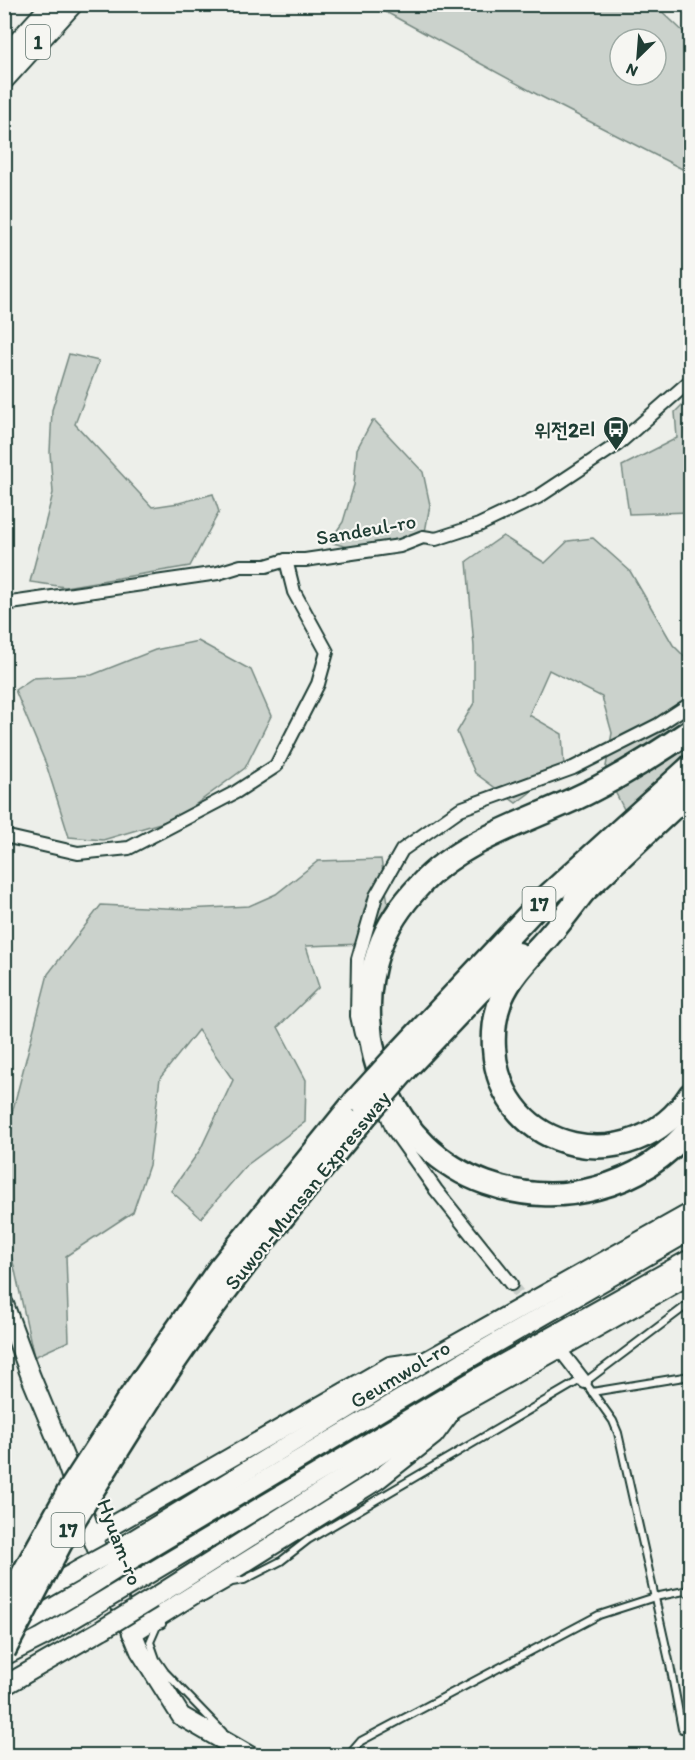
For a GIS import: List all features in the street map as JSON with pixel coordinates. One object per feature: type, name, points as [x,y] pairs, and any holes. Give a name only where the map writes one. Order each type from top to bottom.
[{"type":"highway","points":[[690,731],[648,759],[586,793],[482,840],[447,861],[421,883],[401,907],[379,948],[372,973],[369,1027],[373,1054],[383,1084],[393,1107],[408,1128],[428,1149],[453,1168],[476,1180],[500,1188],[527,1194],[558,1195],[583,1192],[611,1184],[641,1171],[669,1152],[690,1128]]},
{"type":"highway","name":"Suwon-Munsan Expressway","points":[[4,1652],[133,1408],[219,1269],[313,1151],[359,1110],[541,902],[690,767]]},
{"type":"highway","name":"Suwon-Munsan Expressway","points":[[402,1061],[480,991],[690,792]]},
{"type":"highway","points":[[585,890],[514,976],[501,999],[493,1028],[495,1059],[504,1091],[532,1126],[565,1143],[584,1147],[606,1147],[626,1143],[644,1135],[666,1121],[690,1095]]},
{"type":"highway","name":"Suwon-Munsan Expressway","points":[[4,1610],[63,1501],[133,1408]]},
{"type":"main road","name":"1","points":[[4,58],[53,4]]},
{"type":"main road","name":"1","points":[[4,79],[72,4]]},
{"type":"main road","points":[[4,1635],[85,1589],[131,1551],[426,1360],[690,1213]]},
{"type":"main road","name":"Geumwol-ro","points":[[131,1551],[690,1231]]},
{"type":"main road","name":"Geumwol-ro","points":[[4,1656],[42,1637],[479,1377],[690,1259]]},
{"type":"main road","points":[[4,1686],[104,1629],[455,1407],[690,1275]]},
{"type":"main road","name":"Hyuam-ro","points":[[4,1304],[65,1459],[92,1537],[140,1651],[181,1716],[246,1754]]},
{"type":"main road","points":[[92,1537],[390,1366],[426,1360]]},
{"type":"main road","points":[[132,1633],[377,1480],[434,1436],[455,1407]]},
{"type":"main road","points":[[4,1610],[77,1571],[131,1551]]},
{"type":"street","name":"Sandeul-ro","points":[[4,604],[219,573],[241,566],[266,566],[286,560],[305,560],[400,546],[423,537],[436,538],[479,525],[538,497],[618,444],[690,381]]},
{"type":"street","points":[[4,836],[78,853],[129,848],[236,792],[276,766],[318,684],[327,652],[294,592],[286,560]]},
{"type":"street","points":[[511,1284],[436,1190],[392,1128],[366,1057],[357,1016],[358,959],[376,896],[402,850],[460,809],[573,768],[658,725],[690,704]]},
{"type":"street","points":[[564,1354],[586,1384]]},
{"type":"lane","points":[[195,1604],[232,1582],[244,1580],[281,1561],[308,1540],[586,1384],[690,1303]]},
{"type":"lane","points":[[586,1384],[690,1376]]},
{"type":"lane","points":[[586,1384],[613,1421],[618,1433],[682,1729]]},
{"type":"lane","points":[[348,1755],[361,1742],[599,1615],[655,1597],[684,1591],[690,1594]]},
{"type":"lane","points":[[167,1621],[157,1626],[150,1642],[156,1659],[171,1680],[246,1754]]},
{"type":"shaded area","points":[[373,5],[655,5],[690,38],[690,173],[540,96]]},
{"type":"shaded area","points":[[69,354],[99,361],[75,424],[152,507],[213,494],[219,512],[190,566],[65,587],[30,582],[53,493],[50,452],[52,410]]},
{"type":"shaded area","points":[[690,397],[690,512],[629,514],[622,466],[677,438],[675,412]]},
{"type":"shaded area","points":[[372,421],[375,421],[423,472],[430,505],[425,532],[390,548],[348,547],[329,542],[343,522],[354,485],[357,449]]},
{"type":"shaded area","points":[[503,536],[545,563],[568,541],[593,538],[630,571],[673,645],[690,662],[690,747],[629,819],[605,772],[612,733],[602,697],[549,670],[529,715],[562,734],[564,767],[516,803],[475,773],[457,732],[474,703],[474,647],[467,561]]},
{"type":"shaded area","points":[[198,641],[251,670],[271,716],[245,768],[177,818],[103,840],[69,837],[46,764],[15,690],[33,678],[92,675],[155,650]]},
{"type":"shaded area","points":[[381,859],[388,903],[364,944],[306,946],[319,987],[278,1027],[306,1080],[305,1122],[247,1165],[201,1218],[171,1191],[200,1150],[233,1080],[198,1030],[160,1078],[149,1165],[133,1212],[66,1256],[69,1341],[34,1357],[5,1236],[5,1140],[48,974],[101,905],[186,909],[249,906],[276,894],[318,861]]},
{"type":"tunnel","points":[[511,1284],[554,1342]]},
{"type":"place","name":"위전2리","points":[[616,452]]}]
